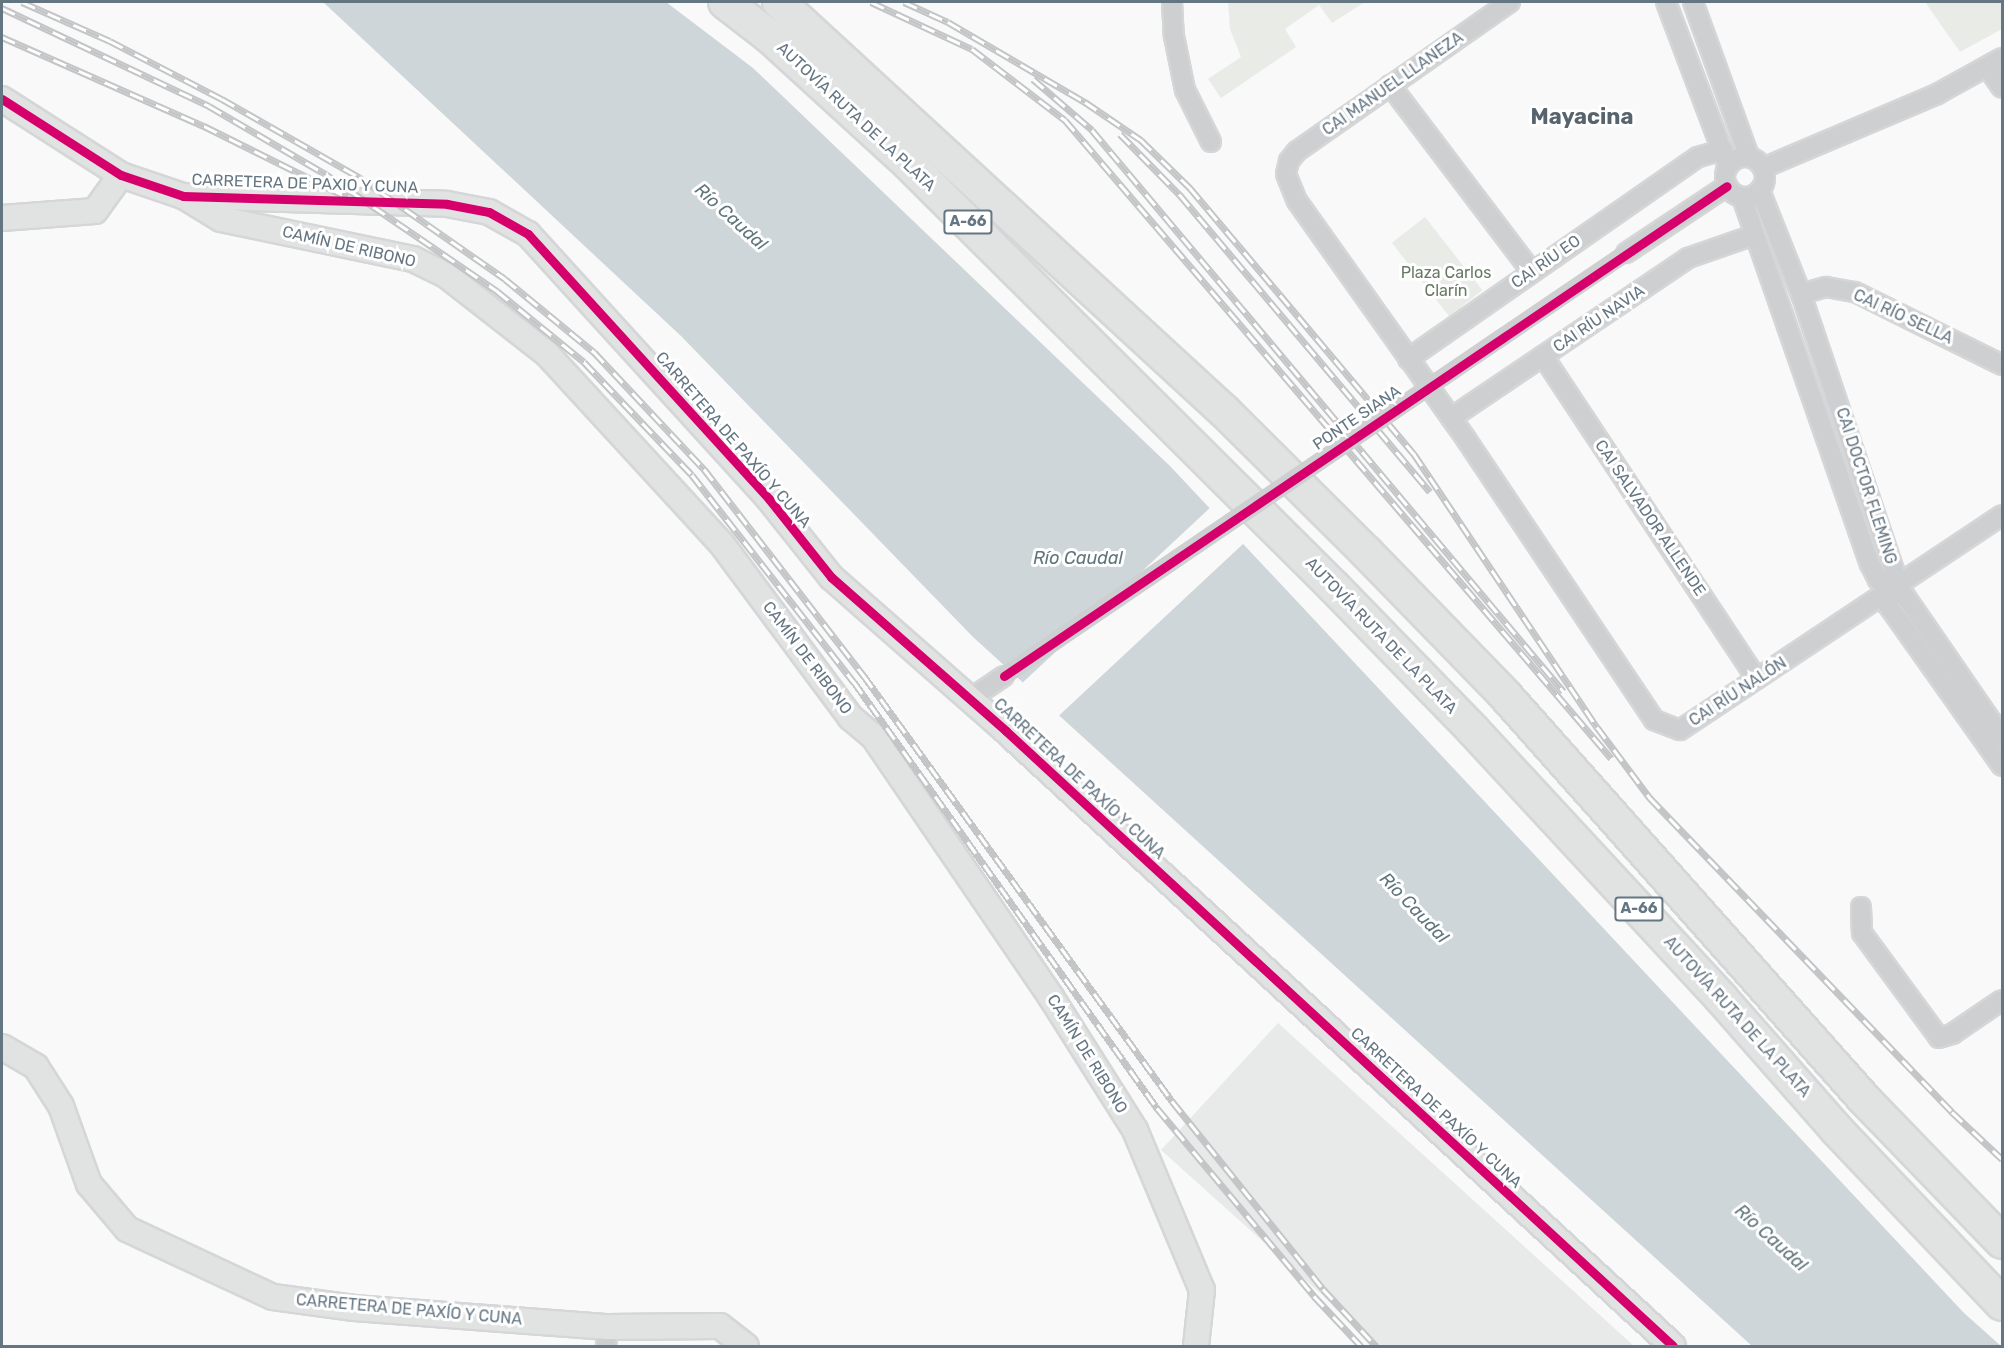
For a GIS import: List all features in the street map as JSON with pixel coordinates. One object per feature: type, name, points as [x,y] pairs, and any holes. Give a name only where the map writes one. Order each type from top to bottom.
[{"type":"highway","points":[[716,2],[770,36]]},
{"type":"highway","name":"AUTOVÍA RUTA DE LA PLATA","points":[[725,2],[770,36],[908,163],[1473,730],[1721,998],[1836,1129],[2002,1304]]},
{"type":"highway","name":"AUTOVÍA RUTA DE LA PLATA","points":[[779,2],[1225,412],[1366,552],[1504,694],[1865,1100],[2002,1242]]},
{"type":"street","points":[[1172,2],[1174,36],[1185,90],[1211,142]]},
{"type":"street","name":"CAI MANUEL LLANEZA","points":[[1408,359],[1297,201],[1286,174],[1289,161],[1297,151],[1510,2]]},
{"type":"street","name":"CAI DOCTOR FLEMING","points":[[1666,2],[1725,158],[1734,191],[1754,235],[1870,564],[1878,580],[1892,589],[1894,570],[1801,294],[1760,191],[1765,180],[1694,2]]},
{"type":"street","points":[[1725,158],[1756,162],[1995,63],[2002,88]]},
{"type":"street","points":[[1390,86],[1532,272]]},
{"type":"street","name":"CARRETERA DE PAXIO Y CUNA","points":[[2,99],[122,175],[183,196],[447,204],[489,212]]},
{"type":"street","name":"CAI RÍU EO","points":[[1408,359],[1698,157],[1725,158]]},
{"type":"street","points":[[2,218],[95,211],[122,175]]},
{"type":"street","points":[[1734,191],[1760,191]]},
{"type":"street","name":"PONTE SIANA","points":[[970,699],[1626,253],[1734,191]]},
{"type":"street","name":"CAMÍN DE RIBONO","points":[[183,196],[221,219],[413,259],[446,275],[547,354],[721,543],[850,717],[873,736],[1051,997],[1135,1130],[1202,1290],[1196,1347]]},
{"type":"street","name":"CARRETERA DE PAXÍO Y CUNA","points":[[489,212],[528,234],[769,499],[831,577],[970,699],[1672,1347]]},
{"type":"street","name":"CAI RÍU NAVIA","points":[[1451,418],[1688,258],[1754,235]]},
{"type":"street","name":"CAI RÍO SELLA","points":[[1801,294],[1826,287],[1855,292],[2002,365]]},
{"type":"street","name":"CAI SALVADOR ALLENDE","points":[[1543,356],[1757,679]]},
{"type":"street","points":[[1408,359],[1451,418]]},
{"type":"street","name":"CAI RÍU NALÓN","points":[[1451,418],[1654,720],[1680,730],[2002,515]]},
{"type":"street","points":[[2002,737],[1905,596],[1892,589],[1888,605],[2002,766]]},
{"type":"street","points":[[1861,907],[1862,933],[1939,1038],[1952,1034],[2002,1000]]},
{"type":"street","name":"CARRETERA DE PAXÍO Y CUNA","points":[[2,1047],[36,1067],[61,1106],[89,1184],[127,1229],[273,1297],[607,1337],[720,1326],[746,1347]]},
{"type":"shaded area","points":[[1278,1023],[1634,1346],[1379,1346],[1161,1150]]},
{"type":"green space","points":[[1228,2],[1365,2],[1332,23],[1319,5],[1285,29],[1296,47],[1221,98],[1208,79],[1241,57],[1230,29]]},
{"type":"green space","points":[[1925,2],[2002,2],[2002,29],[1960,52]]},
{"type":"green space","name":"Plaza Carlos Clarín","points":[[1425,217],[1482,290],[1449,316],[1392,243]]},
{"type":"water","name":"Río Caudal","points":[[323,2],[666,2],[753,68],[1171,467],[1964,1313],[2001,1346],[1752,1346],[973,637],[681,336]]},
{"type":"pier","points":[[1212,506],[1245,542],[1049,725],[1016,689]]},
{"type":"railway","points":[[22,2],[110,41],[222,99],[359,177],[505,279],[594,352],[704,469],[864,676],[1172,1101],[1323,1289],[1376,1346]]},
{"type":"railway","points":[[871,2],[972,49],[1065,120],[1611,758]]},
{"type":"railway","points":[[904,2],[948,22],[1085,102],[1141,140],[1190,188],[1414,454],[1597,727],[1650,798],[1952,1112],[2002,1159]]},
{"type":"railway","points":[[2,8],[209,106],[327,175],[497,291],[584,362],[692,475],[854,682],[1157,1108],[1314,1296],[1361,1346]]},
{"type":"railway","points":[[2,37],[204,126],[347,197]]},
{"type":"railway","points":[[1033,79],[1092,130],[1563,691]]},
{"type":"railway","points":[[1120,134],[1180,195],[1430,492]]},
{"type":"cycle path","points":[[2,99],[121,175],[183,196],[447,204],[489,212],[528,234],[769,499],[831,577],[1006,731],[1673,1346]]},
{"type":"cycle path","points":[[1004,676],[1727,186]]},
{"type":"district","name":"Mayacina","points":[[1582,117]]}]
